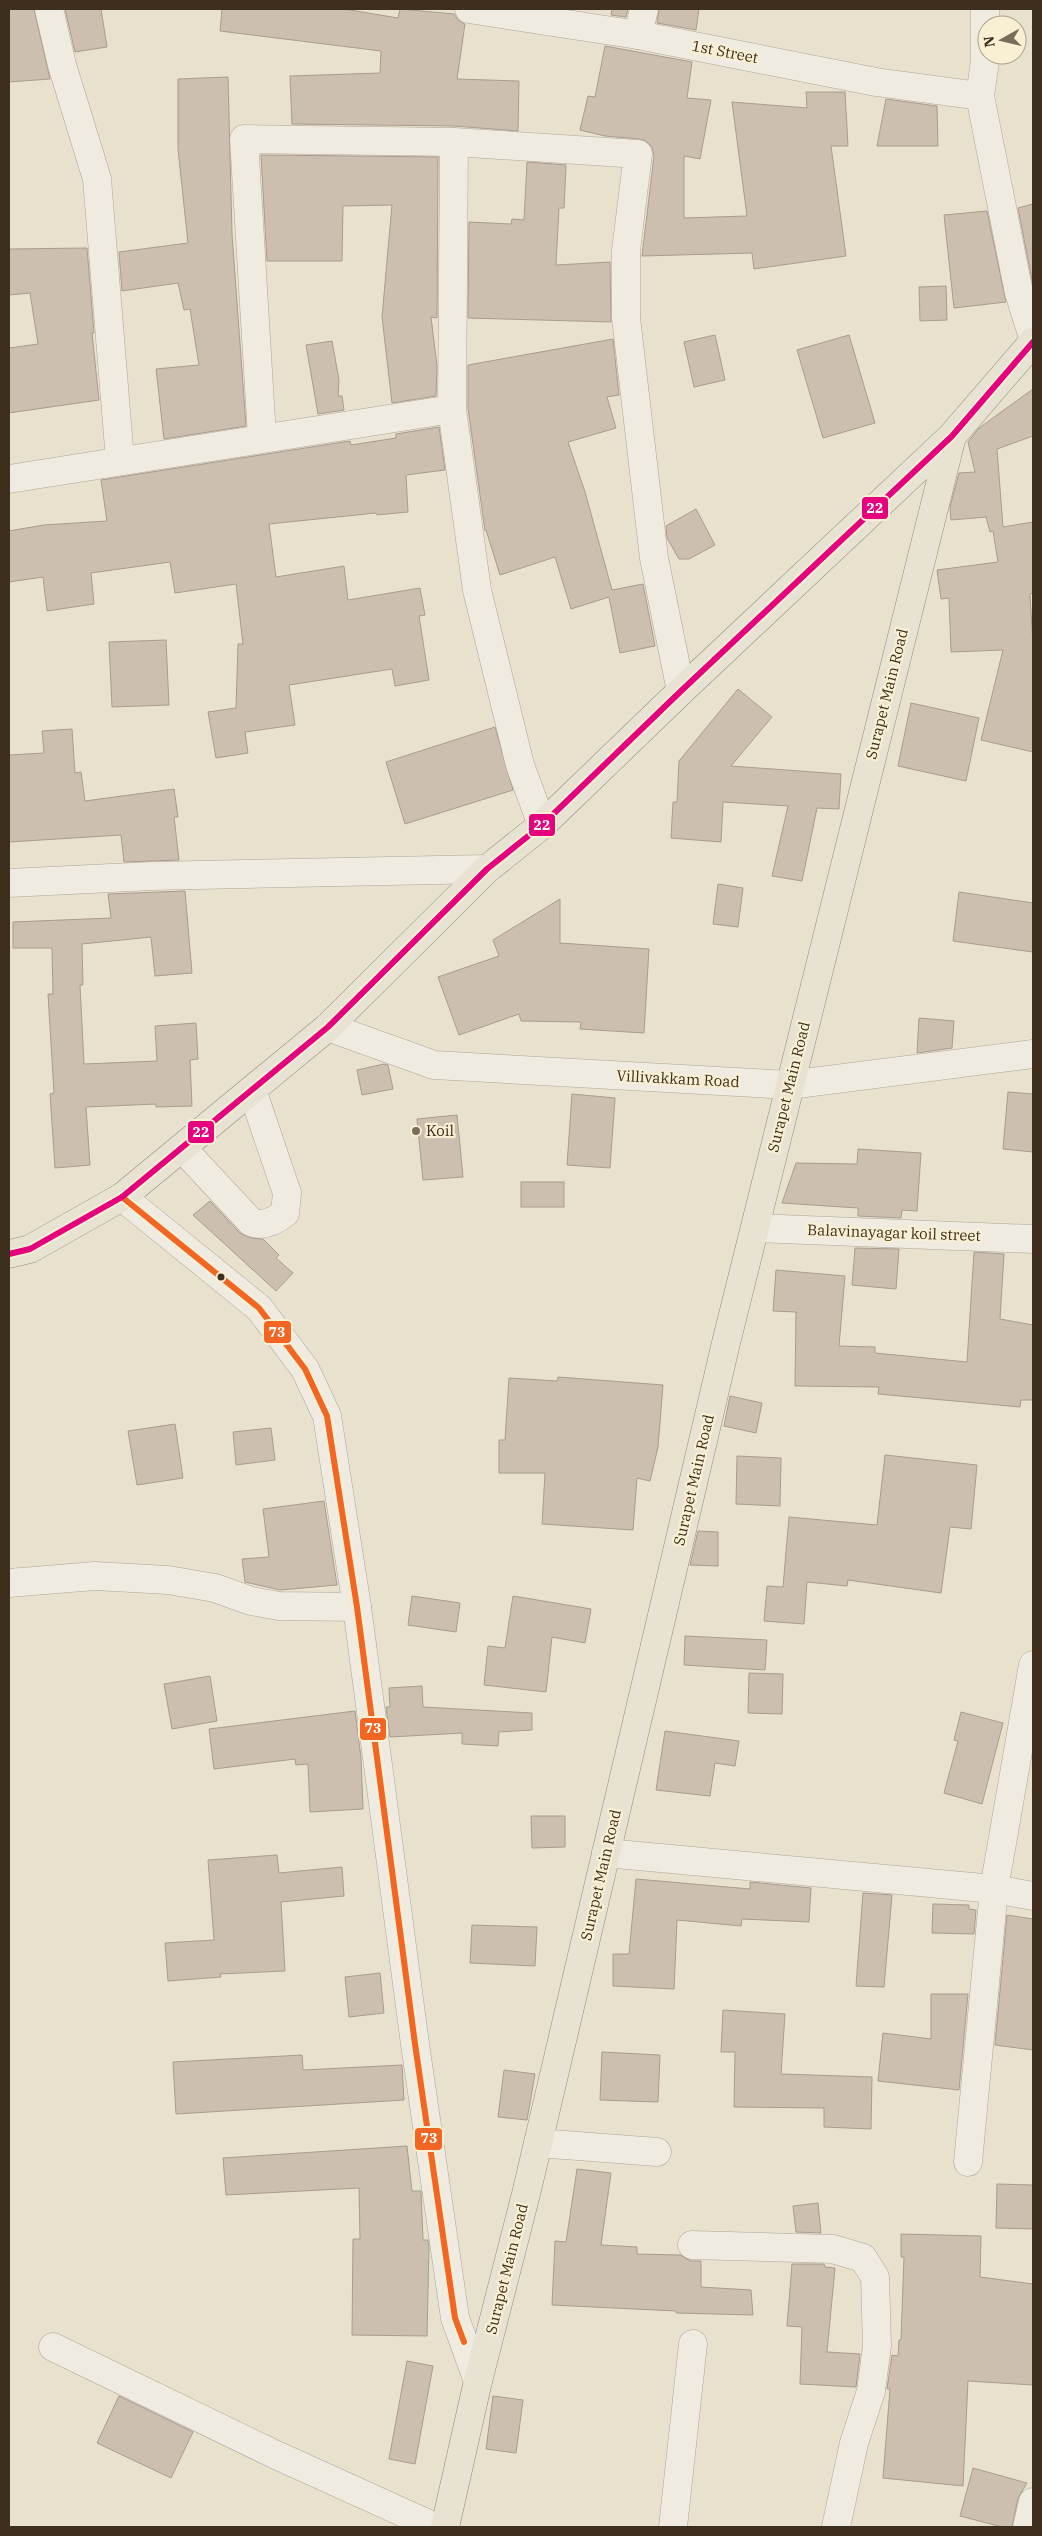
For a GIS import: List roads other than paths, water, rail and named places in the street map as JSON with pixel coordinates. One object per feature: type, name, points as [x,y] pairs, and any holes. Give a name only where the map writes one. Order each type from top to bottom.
[{"type":"main road","points":[[9,1254],[30,1249],[122,1197],[328,1028],[487,869],[542,825],[681,690],[952,436],[1033,342]]},
{"type":"main road","name":"Surapet Main Road","points":[[445,2527],[478,2381],[538,2143],[726,1343],[952,436]]},
{"type":"street","points":[[49,9],[62,65],[97,179],[120,460]]},
{"type":"street","name":"1st Street","points":[[469,9],[638,35],[876,82],[980,96]]},
{"type":"street","points":[[638,35],[644,9]]},
{"type":"street","points":[[985,9],[985,61],[980,96],[1019,293],[1033,337]]},
{"type":"street","points":[[262,437],[244,139],[454,142],[638,154],[626,250],[626,318],[654,558],[681,690]]},
{"type":"street","points":[[454,142],[452,409],[477,590],[520,765],[542,825]]},
{"type":"street","points":[[9,479],[262,437],[452,409]]},
{"type":"street","points":[[9,883],[152,876],[487,869]]},
{"type":"street","name":"Villivakkam Road","points":[[328,1028],[434,1065],[789,1085],[1033,1054]]},
{"type":"street","points":[[182,1148],[250,1222],[265,1224],[285,1213],[288,1192],[252,1090]]},
{"type":"street","points":[[122,1197],[260,1308],[305,1369],[327,1416],[357,1608],[415,2044],[455,2318],[478,2381]]},
{"type":"street","name":"Balavinayagar koil street","points":[[756,1228],[1033,1239]]},
{"type":"street","points":[[9,1582],[95,1576],[168,1580],[216,1588],[251,1601],[279,1606],[357,1608]]},
{"type":"street","points":[[968,2162],[994,1889],[1033,1665]]},
{"type":"street","points":[[606,1853],[994,1889],[1033,1896]]},
{"type":"street","points":[[538,2143],[657,2152]]},
{"type":"street","points":[[692,2245],[833,2249],[863,2258],[876,2278],[877,2346],[871,2391],[854,2443],[836,2527]]},
{"type":"street","points":[[672,2527],[693,2344]]},
{"type":"street","points":[[53,2347],[274,2454],[435,2527]]},
{"type":"street","points":[[1027,2527],[1033,2502]]},
{"type":"place","name":"Koil","points":[[416,1131]]}]
